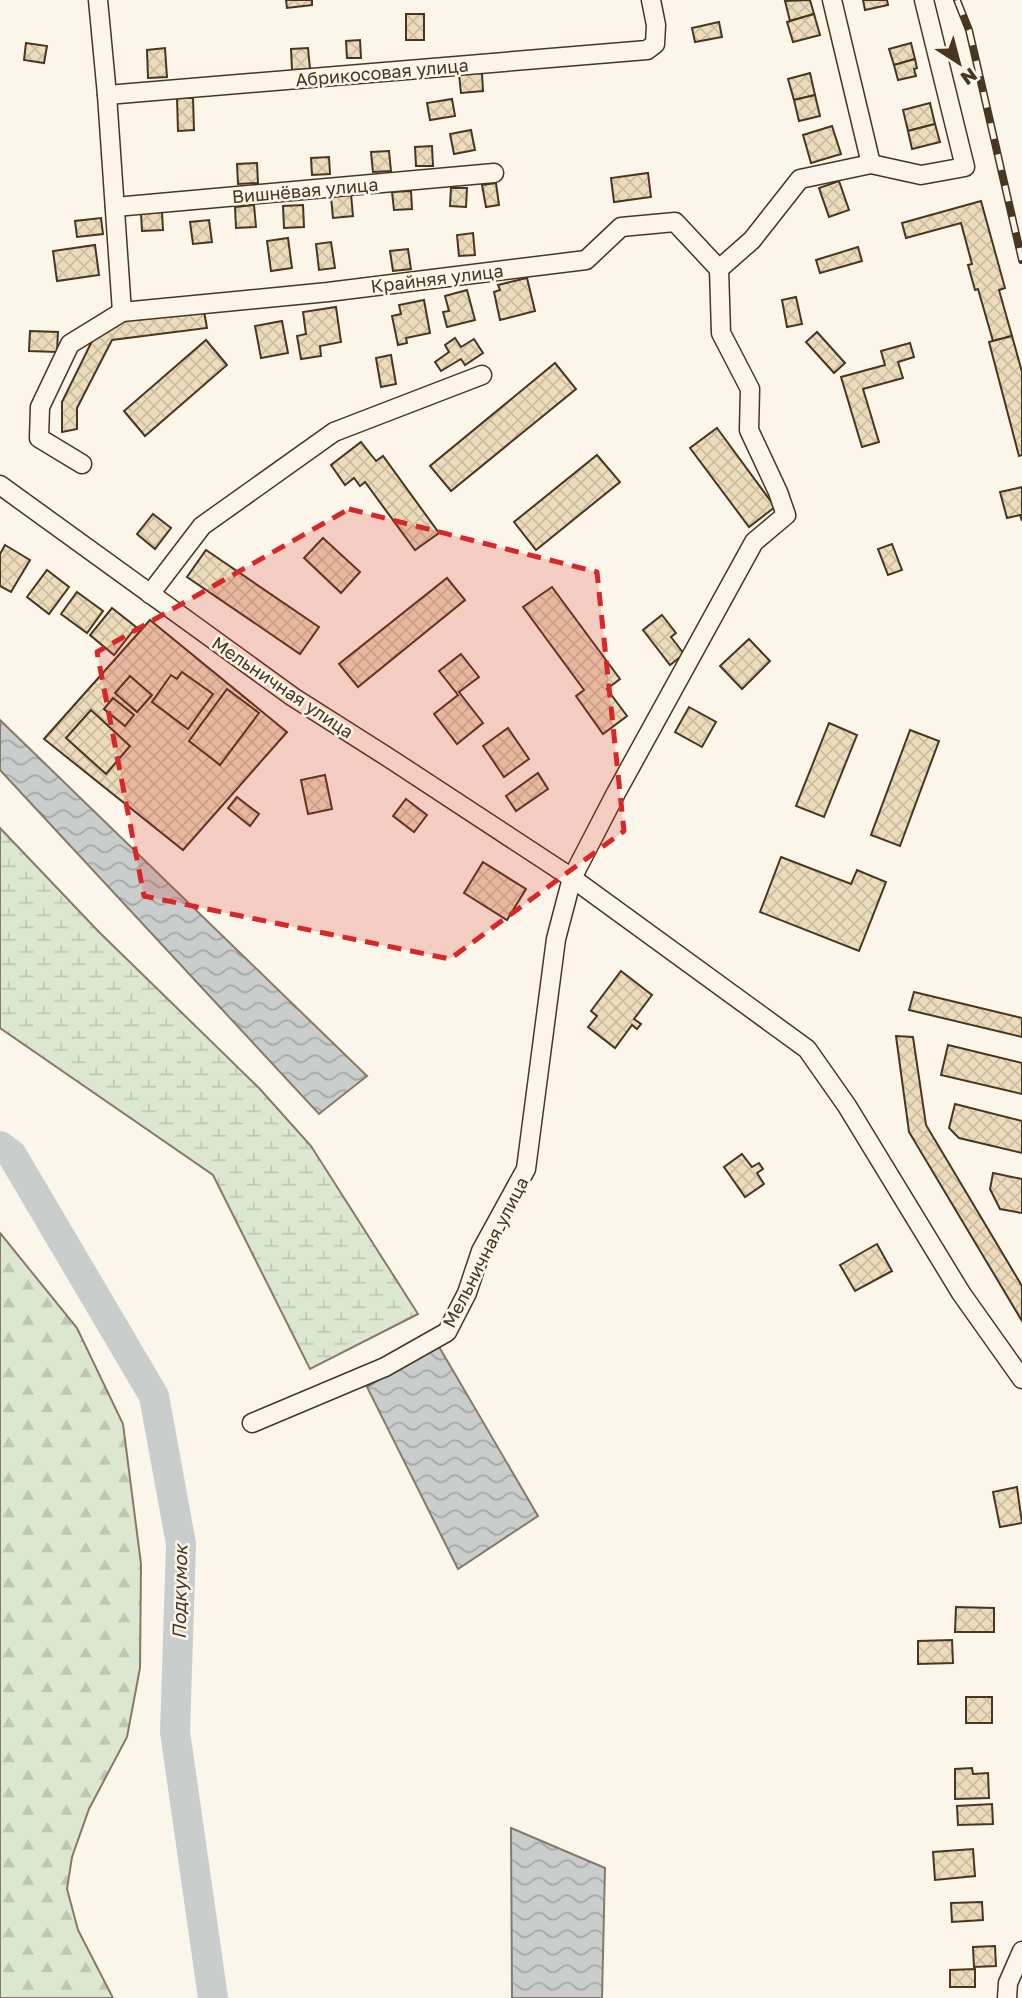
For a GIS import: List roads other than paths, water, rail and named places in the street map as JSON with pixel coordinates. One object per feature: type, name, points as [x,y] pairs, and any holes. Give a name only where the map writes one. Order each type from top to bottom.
[{"type":"street","points":[[82,464],[39,438],[40,407],[70,344],[122,312],[98,0]]},
{"type":"street","name":"Абрикосовая улица","points":[[107,95],[647,50],[655,44],[656,25],[651,0]]},
{"type":"street","points":[[832,0],[871,164]]},
{"type":"street","points":[[719,269],[752,240],[800,179],[871,164],[921,175],[965,167],[924,0]]},
{"type":"street","name":"Вишнёвая улица","points":[[115,207],[494,173]]},
{"type":"street","name":"Крайняя улица","points":[[122,312],[328,292],[586,260],[621,227],[675,222],[719,269]]},
{"type":"street","name":"Мельничная улица","points":[[252,1423],[385,1367],[447,1332],[467,1293],[481,1251],[526,1169],[556,939],[572,878],[754,542],[786,515],[749,430],[750,389],[721,333],[719,269]]},
{"type":"street","points":[[150,594],[202,526],[334,432],[482,375]]},
{"type":"street","name":"Мельничная улица","points":[[0,485],[293,697],[572,878],[807,1049],[847,1106],[961,1293],[1022,1379]]},
{"type":"street","points":[[1007,1998],[1009,1983],[1022,1951]]},
{"type":"water","points":[[0,720],[367,1076],[319,1114],[0,770]]},
{"type":"water","points":[[438,1345],[538,1516],[458,1569],[367,1387]]},
{"type":"water","points":[[511,1828],[605,1868],[602,1998],[512,1998]]},
{"type":"waterway","name":"Подкумок","points":[[0,1146],[12,1155],[154,1396],[181,1544],[175,1732],[213,1998]]},
{"type":"railway","points":[[957,0],[969,30],[1022,260]]}]
